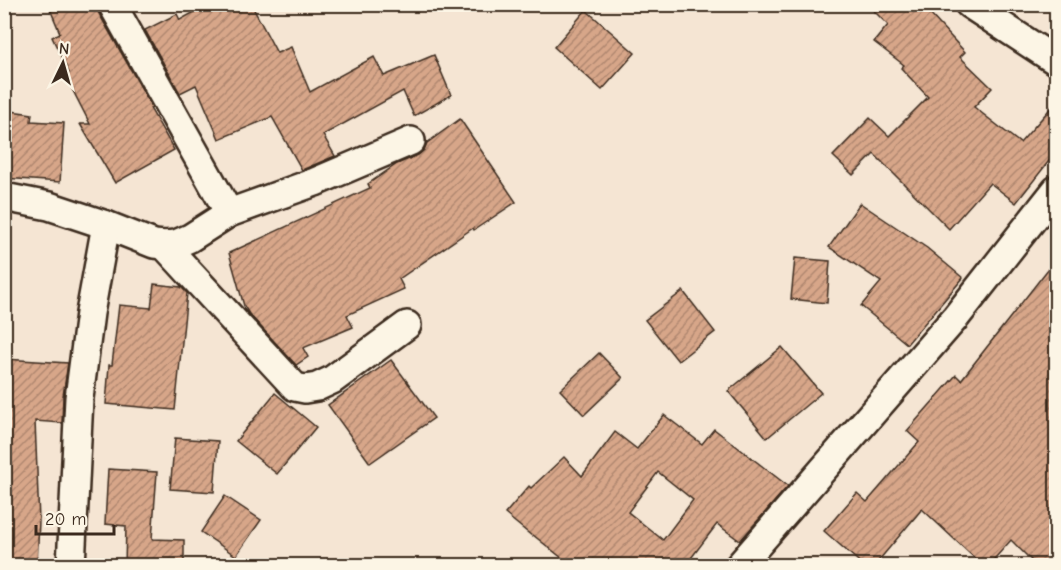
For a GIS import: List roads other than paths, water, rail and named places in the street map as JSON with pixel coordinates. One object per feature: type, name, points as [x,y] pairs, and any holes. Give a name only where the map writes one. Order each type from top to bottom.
[{"type":"street","points":[[112,4],[229,213]]},
{"type":"street","points":[[969,4],[1056,61]]},
{"type":"street","points":[[4,197],[49,206],[154,244],[176,244],[190,238],[229,213],[315,182],[411,141]]},
{"type":"street","points":[[739,566],[956,317],[1056,190]]},
{"type":"street","points":[[71,566],[79,398],[90,313],[106,225]]},
{"type":"street","points":[[164,245],[295,387],[305,389],[317,387],[332,380],[407,325]]}]
